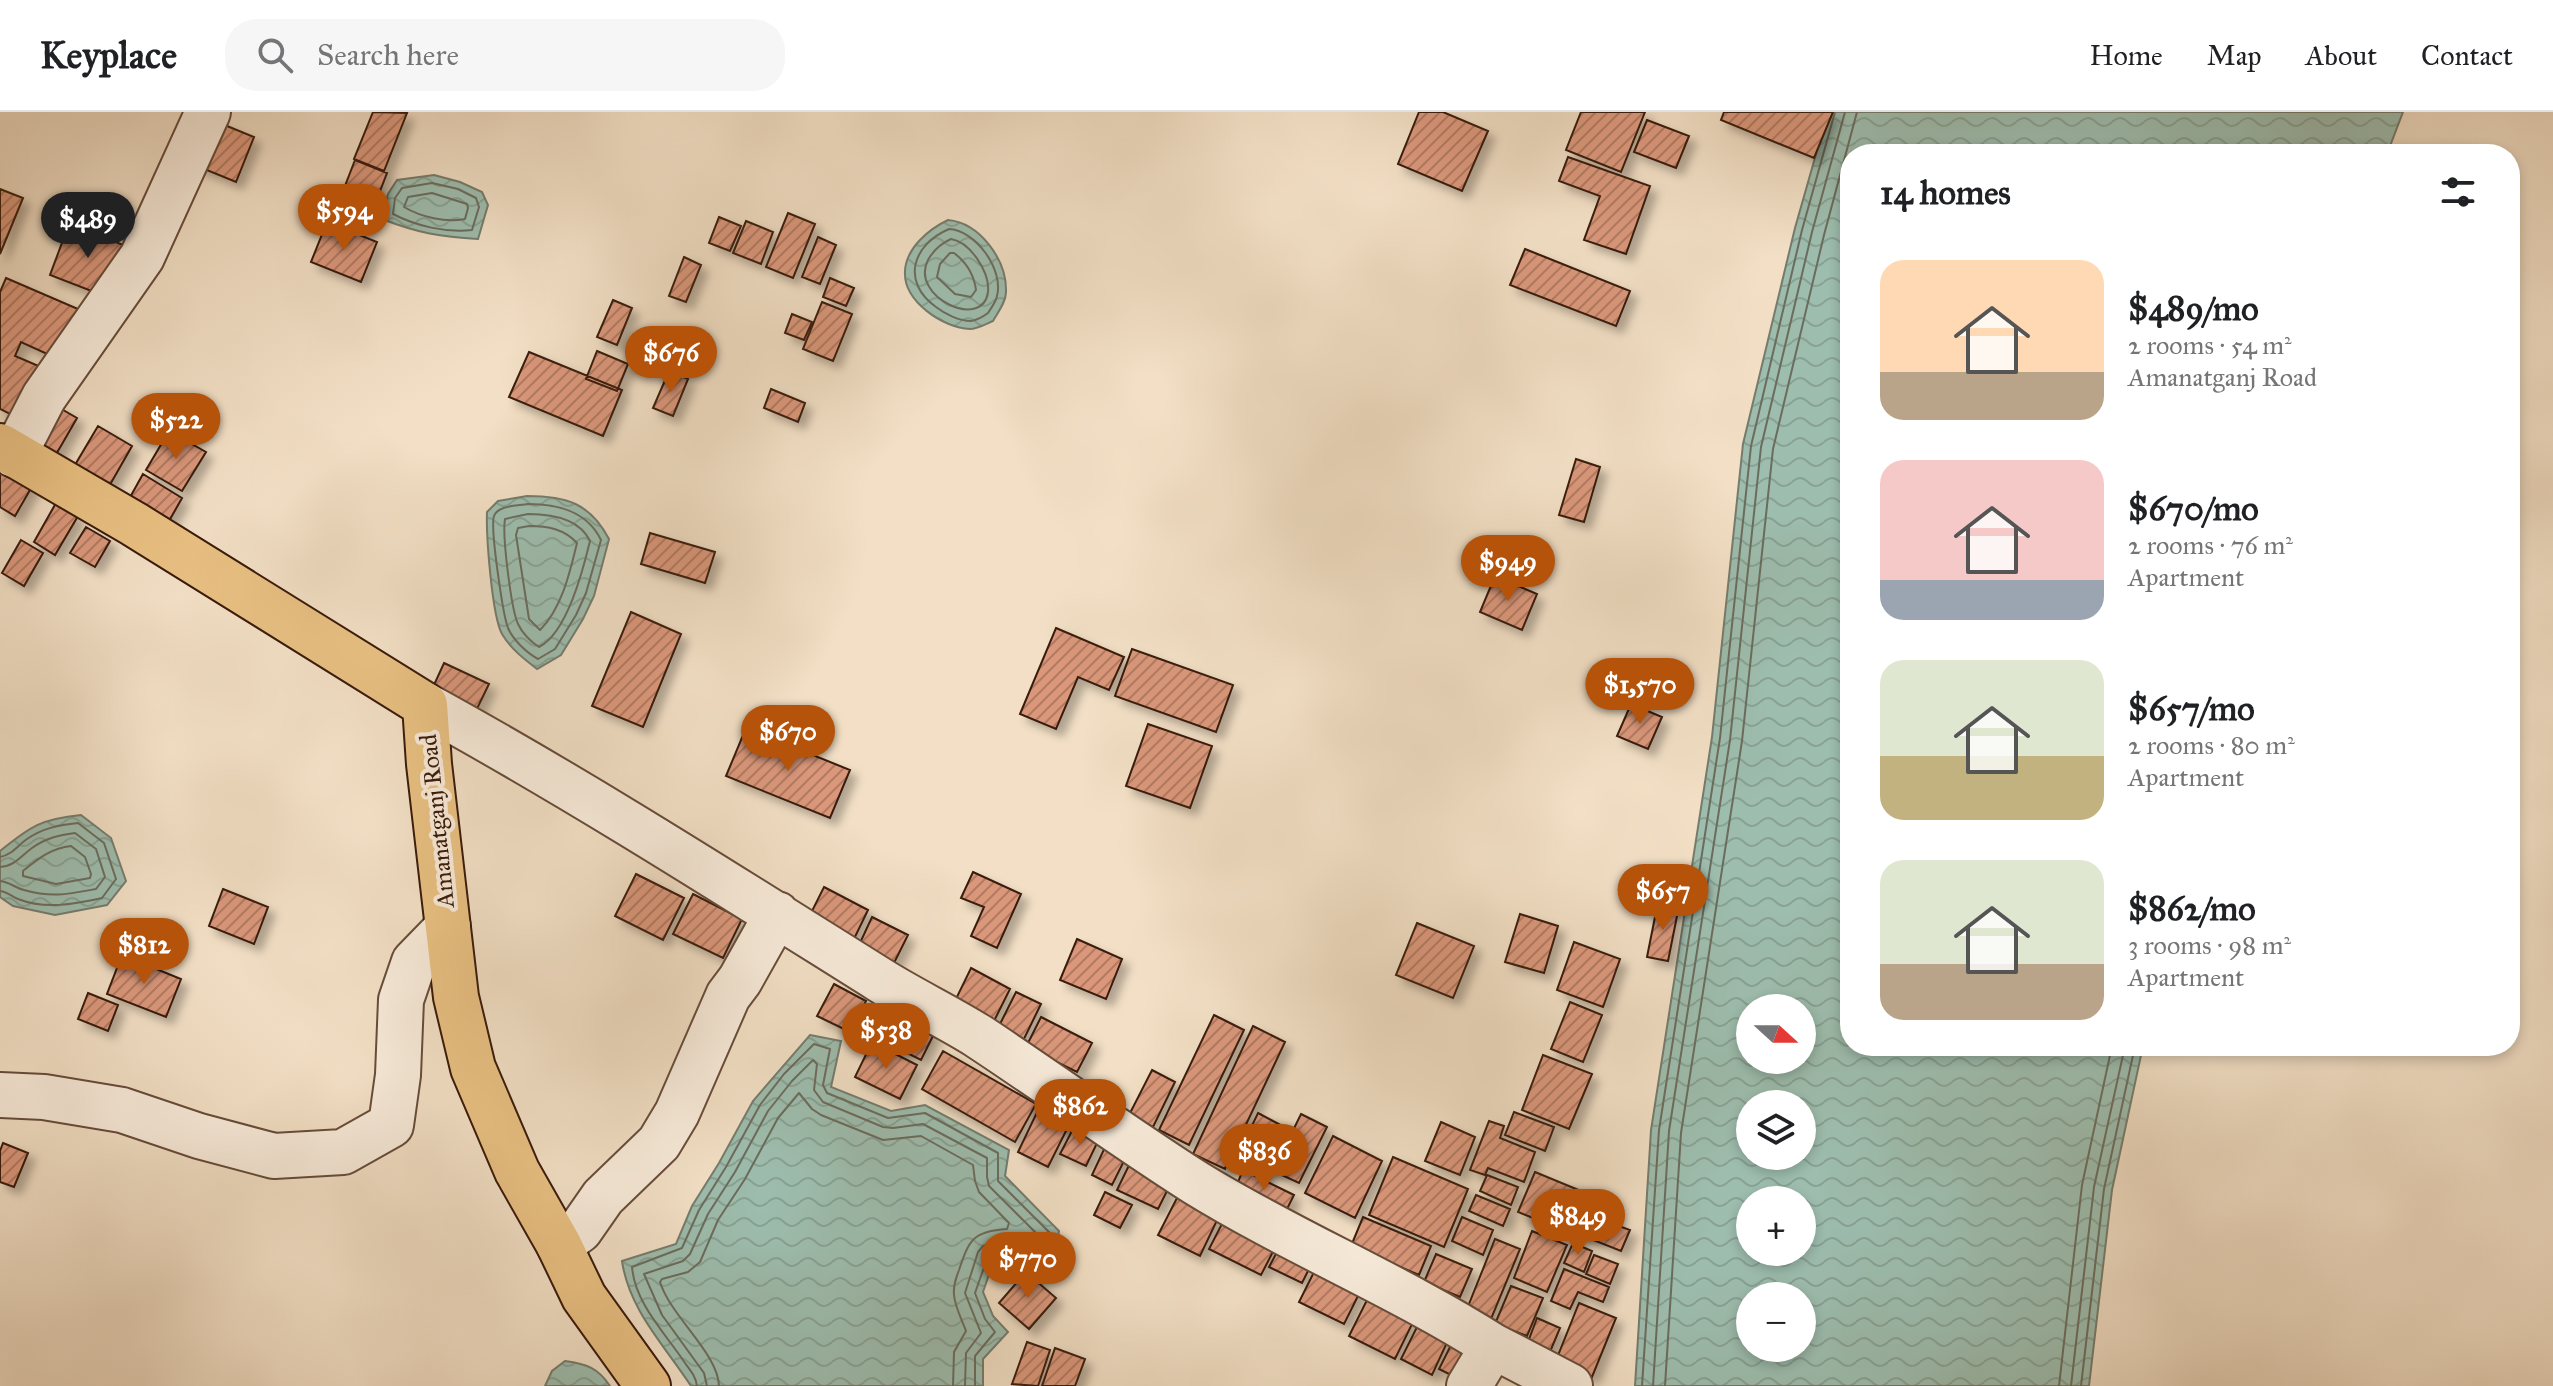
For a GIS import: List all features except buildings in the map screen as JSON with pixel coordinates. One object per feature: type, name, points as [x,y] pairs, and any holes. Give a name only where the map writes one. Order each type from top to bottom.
[{"type":"main road","name":"Amanatganj Road","points":[[7,451],[134,524],[425,705],[456,997],[473,1068],[517,1171],[584,1297],[648,1386]]},
{"type":"street","points":[[7,451],[142,257],[208,112]]},
{"type":"street","points":[[425,705],[494,743],[976,1035],[1198,1184],[1570,1386]]},
{"type":"street","points":[[559,1245],[580,1230],[603,1197],[659,1143],[677,1113],[728,996],[777,914]]},
{"type":"street","points":[[0,1095],[44,1097],[122,1110],[199,1136],[274,1156],[343,1152],[391,1125],[398,1075],[401,1000],[414,962],[448,927]]},
{"type":"street","points":[[1469,1386],[1493,1346]]},
{"type":"water","points":[[1828,112],[2403,112],[2391,144],[1840,144],[1840,1056],[2141,1056],[2112,1190],[2089,1386],[1635,1386],[1651,1130],[1712,737],[1743,444],[1795,228]]},
{"type":"water","points":[[434,175],[482,192],[488,205],[478,239],[430,234],[382,219],[388,194],[397,180]]},
{"type":"water","points":[[948,220],[971,228],[981,236],[997,256],[1002,268],[1005,299],[993,321],[976,328],[959,327],[937,318],[918,302],[906,282],[906,263],[914,247],[926,234]]},
{"type":"water","points":[[527,496],[576,504],[594,517],[609,539],[594,596],[583,619],[561,655],[537,669],[514,649],[498,625],[488,538],[487,512],[498,501]]},
{"type":"water","points":[[81,815],[111,838],[126,881],[107,905],[55,915],[13,906],[0,897],[0,851],[37,825]]},
{"type":"water","points":[[810,1035],[841,1041],[831,1087],[891,1111],[925,1105],[1009,1150],[1005,1176],[1059,1231],[1053,1257],[994,1260],[983,1292],[993,1316],[1008,1332],[983,1359],[983,1386],[691,1386],[649,1327],[632,1296],[622,1261],[676,1244],[692,1206],[753,1101]]},
{"type":"water","points":[[565,1361],[591,1368],[610,1386],[545,1386],[552,1371]]}]
